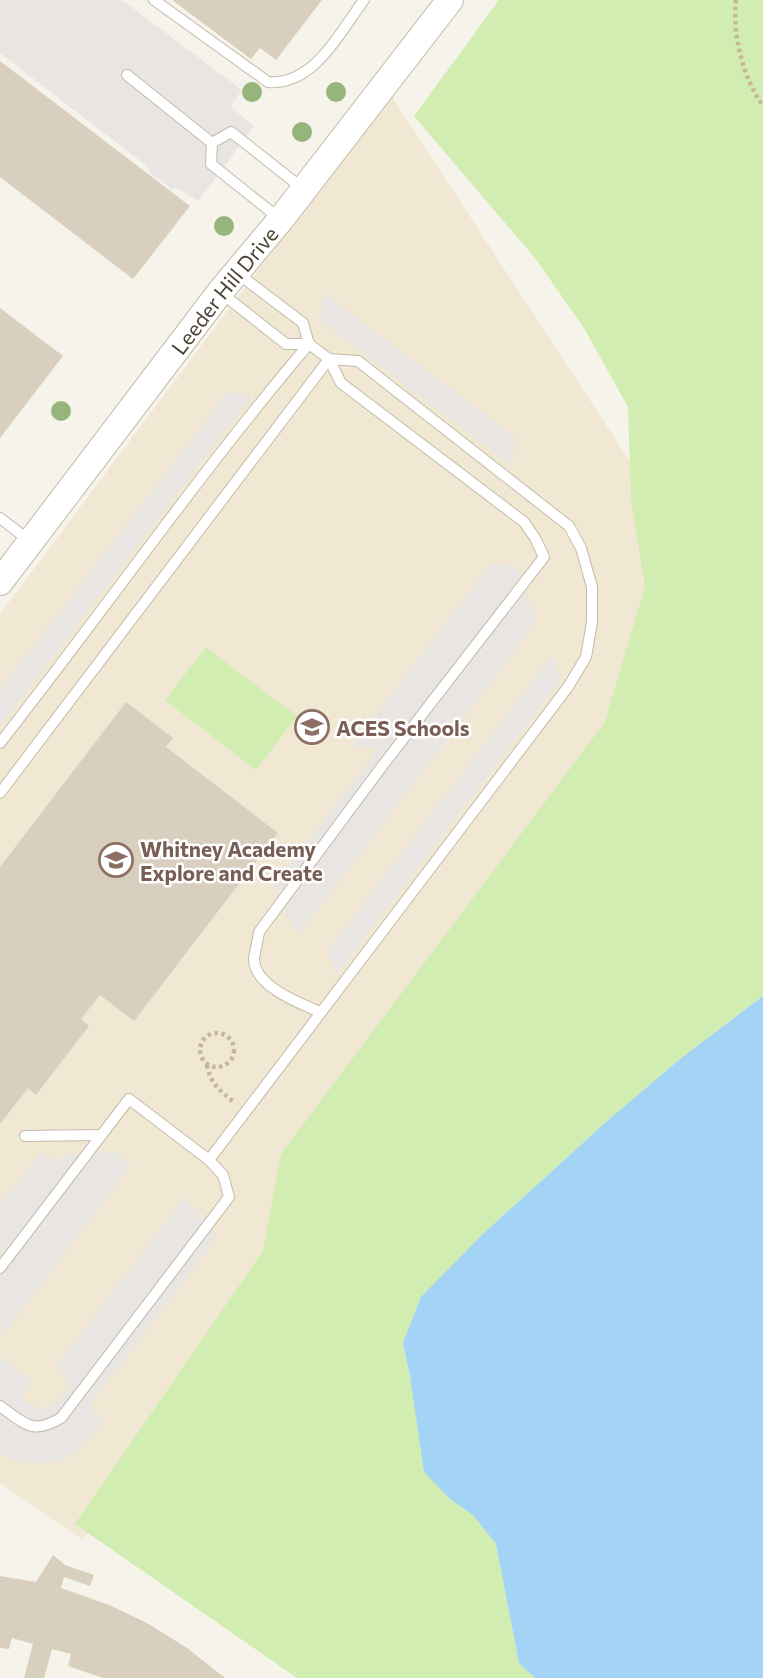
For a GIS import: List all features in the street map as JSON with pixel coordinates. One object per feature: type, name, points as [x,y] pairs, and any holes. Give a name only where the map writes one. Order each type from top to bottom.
[{"type":"street","name":"Leeder Hill Drive","points":[[0,582],[228,282],[304,189],[444,2]]},
{"type":"lane","points":[[154,0],[268,82],[282,83],[297,78],[310,69],[364,0]]},
{"type":"lane","points":[[127,75],[212,143]]},
{"type":"lane","points":[[212,143],[231,132],[304,189]]},
{"type":"lane","points":[[212,143],[211,164],[281,219]]},
{"type":"lane","points":[[228,282],[286,344],[309,344],[329,359],[341,383],[524,522],[544,556],[259,932],[254,962],[266,983],[288,998],[320,1012]]},
{"type":"lane","points":[[228,282],[303,323],[309,344]]},
{"type":"lane","points":[[0,743],[78,644],[257,405],[309,344]]},
{"type":"lane","points":[[0,793],[329,359]]},
{"type":"lane","points":[[209,1160],[568,687],[586,657],[592,622],[592,587],[581,548],[569,526],[358,361],[329,359]]},
{"type":"lane","points":[[0,518],[31,542]]},
{"type":"lane","points":[[0,1268],[129,1099],[209,1160],[223,1175],[229,1197],[61,1418],[45,1427],[25,1424],[0,1406]]},
{"type":"lane","points":[[24,1136],[101,1135]]},
{"type":"path","points":[[736,0],[734,13],[741,57],[755,95],[763,106]]},
{"type":"path","points":[[207,1065],[224,1067],[230,1061],[234,1047],[225,1034],[211,1034],[201,1044],[201,1058],[207,1065],[209,1077],[218,1089],[245,1111]]},
{"type":"shaded area","points":[[0,0],[122,0],[242,90],[232,108],[254,126],[198,201],[176,187],[172,189],[149,172],[147,166],[0,53]]},
{"type":"shaded area","name":"ACES Schools","points":[[390,94],[727,610],[133,1463],[83,1540],[0,1483],[0,614]]},
{"type":"shaded area","points":[[324,293],[515,437],[512,466],[320,320]]},
{"type":"shaded area","points":[[228,392],[251,396],[0,725],[0,690]]},
{"type":"shaded area","points":[[491,563],[516,566],[537,622],[298,935],[273,887],[378,749],[352,746]]},
{"type":"shaded area","points":[[551,656],[561,679],[336,974],[327,952]]},
{"type":"shaded area","points":[[117,1152],[130,1167],[1,1337],[0,1205],[40,1153],[59,1161],[67,1155]]},
{"type":"shaded area","points":[[185,1197],[217,1238],[91,1403],[90,1409],[105,1421],[80,1448],[64,1459],[36,1464],[20,1462],[0,1454],[0,1357],[32,1381],[23,1395],[23,1400],[42,1410],[56,1404],[68,1387],[68,1382],[56,1367]]},
{"type":"green space","points":[[499,0],[763,0],[763,996],[680,1059],[607,1121],[484,1233],[403,1343],[410,1376],[451,1500],[473,1515],[496,1544],[519,1662],[535,1678],[297,1678],[75,1524],[263,1251],[281,1154],[605,722],[645,586],[631,499],[628,407],[584,328],[535,258],[414,116]]},
{"type":"green space","points":[[206,647],[297,716],[256,770],[165,700]]},
{"type":"water","points":[[763,996],[763,1678],[535,1678],[519,1663],[496,1544],[473,1515],[451,1500],[424,1472],[403,1343],[421,1297],[484,1233],[607,1121],[680,1059]]},
{"type":"building","points":[[172,0],[322,0],[276,60],[260,48],[251,59]]},
{"type":"building","points":[[0,61],[190,206],[133,279],[0,177]]},
{"type":"building","points":[[0,308],[63,356],[0,438]]},
{"type":"building","points":[[126,702],[173,738],[166,747],[278,833],[134,1021],[100,995],[81,1019],[89,1026],[36,1095],[28,1088],[0,1124],[0,867]]},
{"type":"building","points":[[53,1555],[65,1565],[94,1575],[90,1586],[64,1577],[61,1588],[109,1605],[147,1623],[187,1648],[225,1678],[103,1678],[68,1666],[71,1654],[52,1649],[44,1678],[24,1678],[33,1644],[12,1638],[9,1649],[0,1648],[0,1576],[36,1582]]},
{"type":"place","name":"ACES Schools","points":[[312,727]]},
{"type":"place","name":"Whitney Academy Explore and Create","points":[[116,860]]}]
